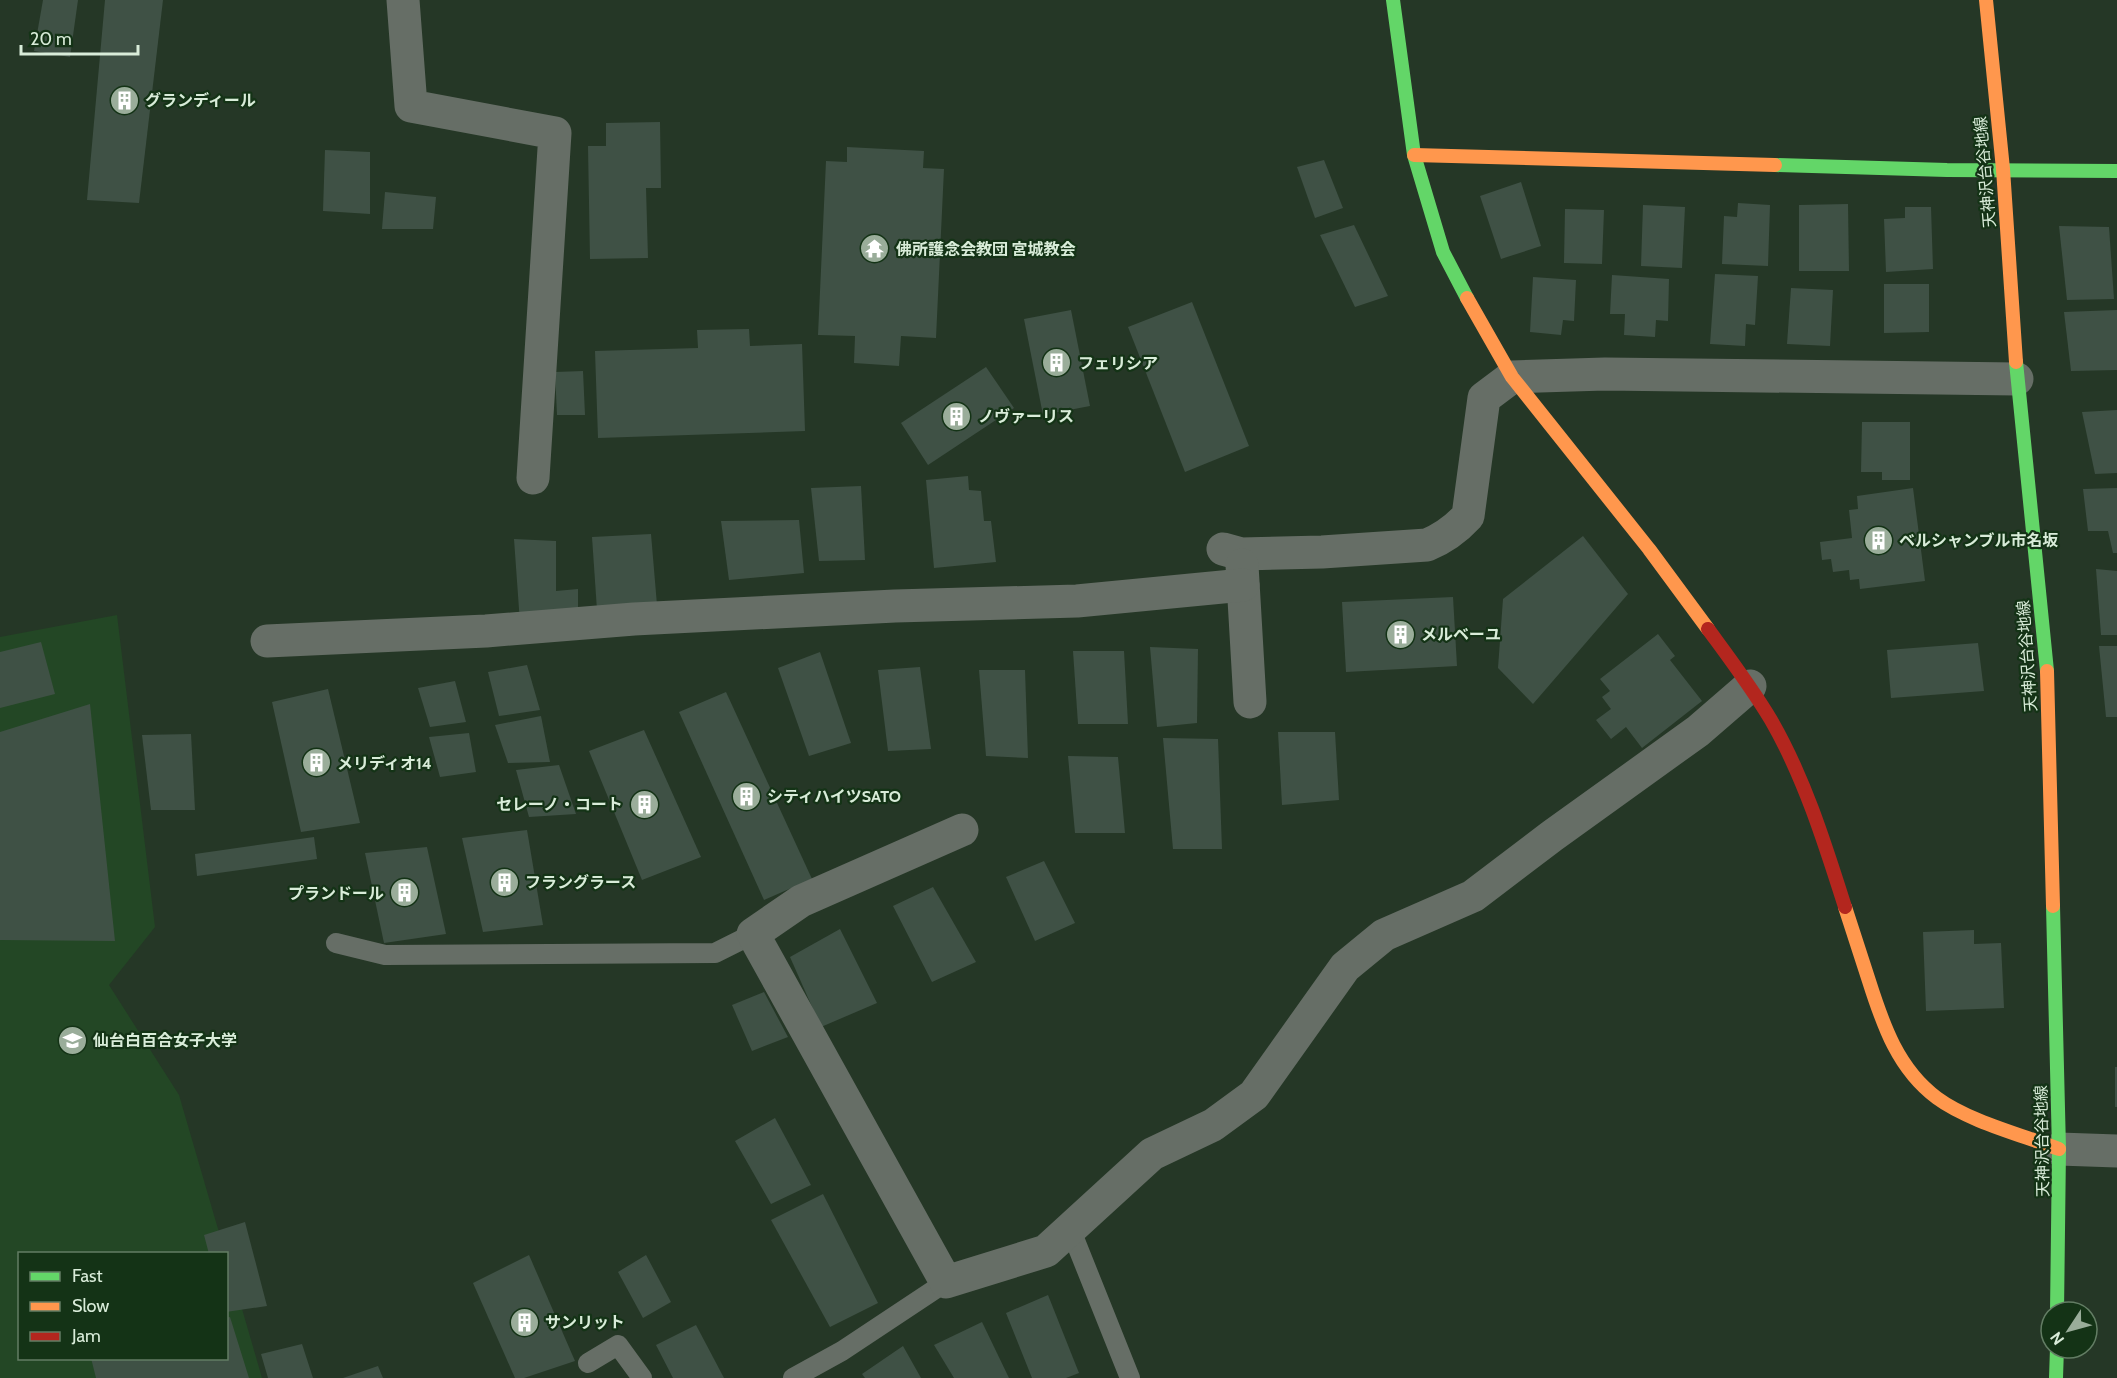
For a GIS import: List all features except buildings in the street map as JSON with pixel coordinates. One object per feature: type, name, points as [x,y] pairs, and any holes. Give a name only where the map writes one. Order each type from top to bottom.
[{"type":"street","points":[[403,0],[411,106],[555,133],[533,478]]},
{"type":"street","points":[[1393,0],[1414,155],[1443,252],[1482,327],[1512,377],[1649,549],[1750,686],[1772,722],[1805,792],[1831,863],[1885,1030],[1898,1055],[1914,1077],[1937,1098],[1965,1114],[2059,1149],[2117,1151]]},
{"type":"street","name":"天神沢台谷地線","points":[[1986,0],[2003,169],[2017,379],[2047,674],[2059,1149],[2057,1300]]},
{"type":"street","points":[[1414,155],[1947,170],[2117,171]]},
{"type":"street","points":[[267,641],[486,631],[634,620],[895,606],[1077,601],[1236,563],[1322,552],[1427,545],[1450,533],[1468,516],[1484,398],[1512,377],[1605,374],[2017,379]]},
{"type":"street","points":[[1236,563],[1250,702]]},
{"type":"street","points":[[962,830],[801,901],[753,934],[946,1282],[1046,1251],[1152,1154],[1214,1125],[1254,1095],[1345,967],[1384,935],[1473,896],[1698,731],[1750,686]]},
{"type":"street","points":[[2056,1360],[2056,1378]]},
{"type":"lane","points":[[336,943],[385,955],[715,953],[753,934]]},
{"type":"lane","points":[[1070,1228],[1130,1378]]},
{"type":"lane","points":[[794,1378],[842,1351],[946,1282]]},
{"type":"lane","points":[[588,1363],[618,1345],[642,1378]]},
{"type":"shaded area","name":"仙台白百合女子大学","points":[[117,615],[155,927],[109,985],[179,1095],[225,1252],[18,1252],[18,1360],[228,1360],[228,1260],[262,1378],[0,1378],[0,637]]},
{"type":"traffic: fast","points":[[1393,0],[1414,155],[1443,252],[1467,298]]},
{"type":"traffic: fast","points":[[1775,165],[1947,170],[2117,171]]},
{"type":"traffic: fast","points":[[2016,362],[2047,671]]},
{"type":"traffic: fast","points":[[2053,906],[2059,1149],[2057,1300]]},
{"type":"traffic: fast","points":[[2056,1378],[2057,1360]]},
{"type":"traffic: slow","points":[[1986,0],[2003,169],[2016,362]]},
{"type":"traffic: slow","points":[[1414,155],[1775,165]]},
{"type":"traffic: slow","points":[[1467,298],[1512,377],[1649,549],[1708,629]]},
{"type":"traffic: slow","points":[[2047,671],[2053,906]]},
{"type":"traffic: slow","points":[[1845,907],[1886,1030],[1912,1074],[1937,1098],[1964,1114],[2059,1149]]},
{"type":"traffic: jam","points":[[1708,629],[1756,696],[1794,764],[1813,811],[1845,907]]},
{"type":"place","name":"グランディール","points":[[124,100]]},
{"type":"place","name":"佛所護念会教団 宮城教会","points":[[875,249]]},
{"type":"place","name":"フェリシア","points":[[1057,363]]},
{"type":"place","name":"ノヴァーリス","points":[[957,416]]},
{"type":"place","name":"ベルシャンブル市名坂","points":[[1878,540]]},
{"type":"place","name":"メルベーユ","points":[[1400,634]]},
{"type":"place","name":"メリディオ14","points":[[316,763]]},
{"type":"place","name":"シティハイツSATO","points":[[746,796]]},
{"type":"place","name":"セレーノ・コート","points":[[644,804]]},
{"type":"place","name":"フラングラース","points":[[504,882]]},
{"type":"place","name":"プランドール","points":[[405,893]]},
{"type":"place","name":"仙台白百合女子大学","points":[[72,1040]]},
{"type":"place","name":"サンリット","points":[[524,1322]]}]
